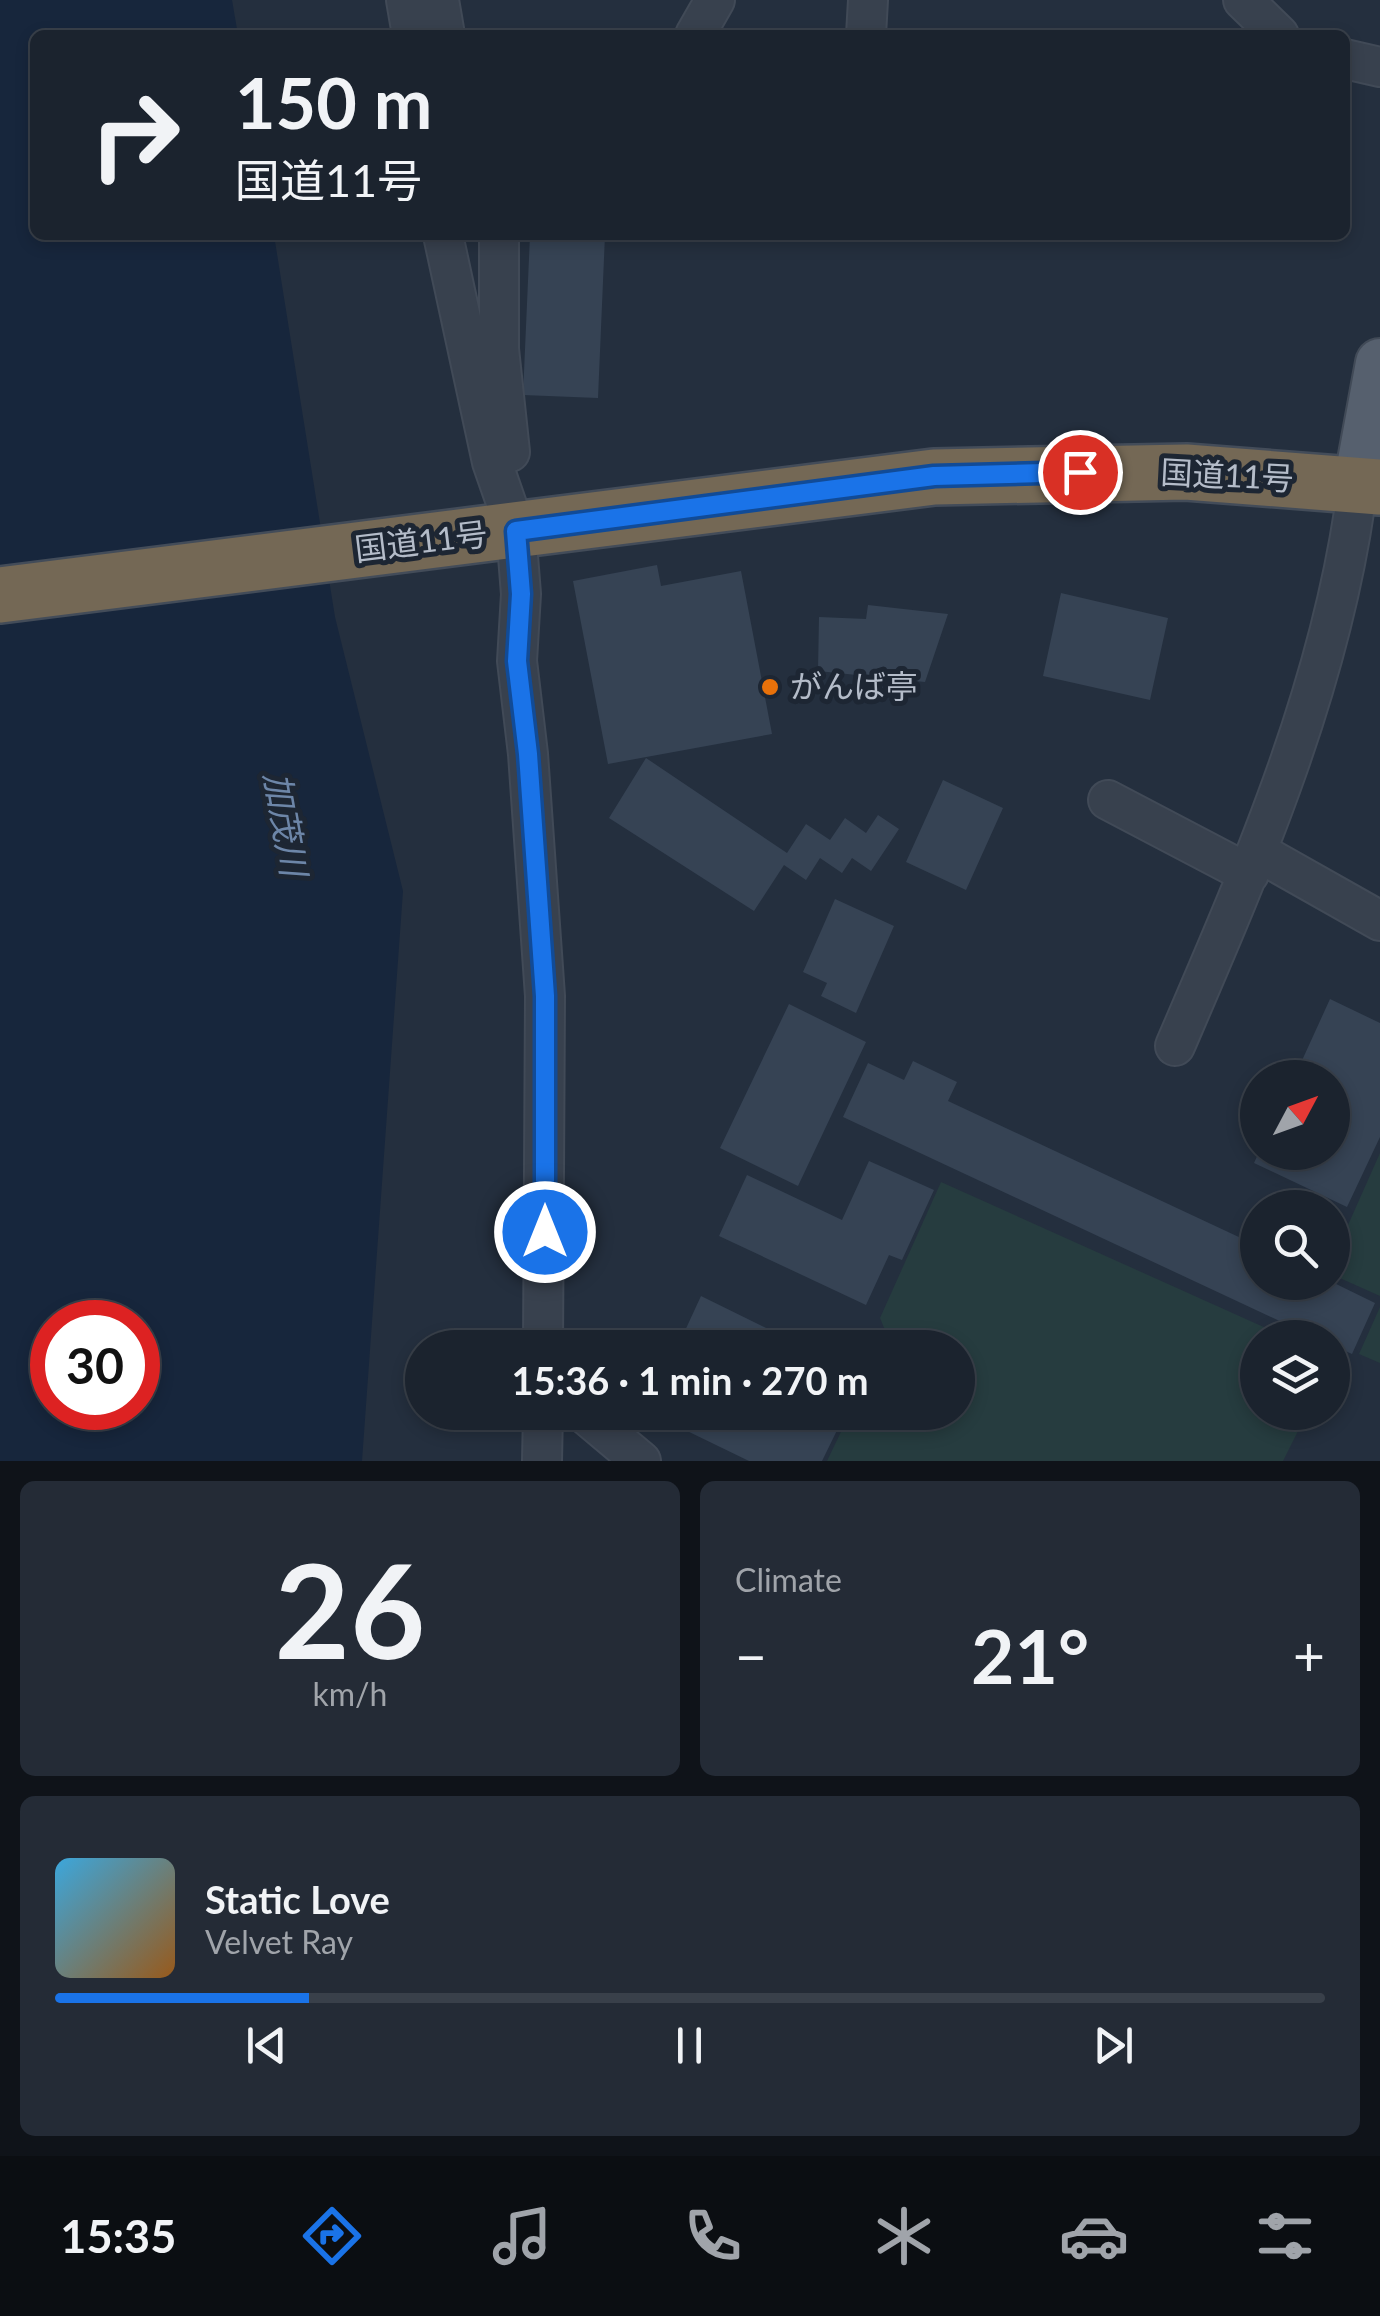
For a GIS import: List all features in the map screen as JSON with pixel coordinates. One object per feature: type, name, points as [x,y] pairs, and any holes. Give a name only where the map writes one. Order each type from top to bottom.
[{"type":"highway","name":"国道11号","points":[[0,594],[500,519],[934,476],[1186,472],[1369,485]]},
{"type":"main road","points":[[1369,485],[1380,363]]},
{"type":"street","points":[[406,0],[411,30]]},
{"type":"street","points":[[439,0],[443,30]]},
{"type":"street","points":[[866,30],[868,0]]},
{"type":"street","points":[[1243,0],[1275,30]]},
{"type":"street","points":[[1350,59],[1380,67]]},
{"type":"street","points":[[445,240],[492,462],[500,519],[521,594],[517,661],[528,754],[545,996],[552,1330]]},
{"type":"street","points":[[478,240],[499,349],[511,448],[500,519]]},
{"type":"street","points":[[499,240],[499,349]]},
{"type":"street","points":[[1176,1046],[1253,863],[1304,717],[1369,485]]},
{"type":"street","points":[[1108,800],[1380,921]]},
{"type":"street","points":[[542,1430],[542,1461]]},
{"type":"street","points":[[587,1430],[592,1461]]},
{"type":"street","points":[[604,1430],[641,1461]]},
{"type":"green space","points":[[1380,1153],[1380,1296],[1350,1283],[1350,1220]]},
{"type":"green space","points":[[941,1182],[1248,1320],[1240,1320],[1240,1430],[1298,1430],[1283,1461],[827,1461],[842,1430],[975,1430],[975,1330],[885,1330],[880,1318]]},
{"type":"green space","points":[[1380,1307],[1380,1363],[1359,1354]]},
{"type":"water","name":"加茂川","points":[[0,0],[232,0],[237,30],[30,30],[30,240],[275,240],[335,617],[403,891],[362,1461],[0,1461]]},
{"type":"building","points":[[530,240],[605,240],[598,398],[523,395]]},
{"type":"building","points":[[657,565],[661,586],[741,571],[772,734],[608,764],[573,581]]},
{"type":"building","points":[[1061,593],[1168,618],[1150,700],[1043,676]]},
{"type":"building","points":[[868,605],[948,614],[925,682],[818,671],[819,617],[866,619]]},
{"type":"building","points":[[646,758],[787,853],[806,824],[830,840],[845,818],[866,833],[878,815],[899,829],[871,871],[852,858],[842,873],[820,858],[806,880],[784,865],[754,911],[609,818]]},
{"type":"building","points":[[943,780],[1003,808],[966,890],[906,862]]},
{"type":"building","points":[[835,899],[894,926],[856,1013],[821,996],[827,983],[803,972]]},
{"type":"building","points":[[1330,999],[1380,1023],[1380,1137],[1350,1201],[1350,1190],[1311,1190],[1269,1170],[1350,1170],[1350,1060],[1302,1060]]},
{"type":"building","points":[[789,1004],[866,1042],[798,1186],[720,1148]]},
{"type":"building","points":[[913,1061],[957,1082],[948,1101],[1240,1238],[1240,1300],[1350,1300],[1350,1291],[1375,1303],[1352,1354],[1350,1320],[1277,1320],[843,1117],[868,1063],[904,1080]]},
{"type":"building","points":[[869,1161],[934,1190],[902,1260],[889,1255],[866,1305],[719,1236],[747,1175],[842,1220]]},
{"type":"building","points":[[701,1296],[770,1330],[685,1330]]},
{"type":"building","points":[[685,1430],[837,1430],[822,1461],[749,1461]]},
{"type":"place","name":"がんば亭","points":[[770,687]]},
{"type":"route","points":[[545,1232],[545,996],[528,754],[517,661],[521,594],[516,531],[934,476],[1080,472]]}]
